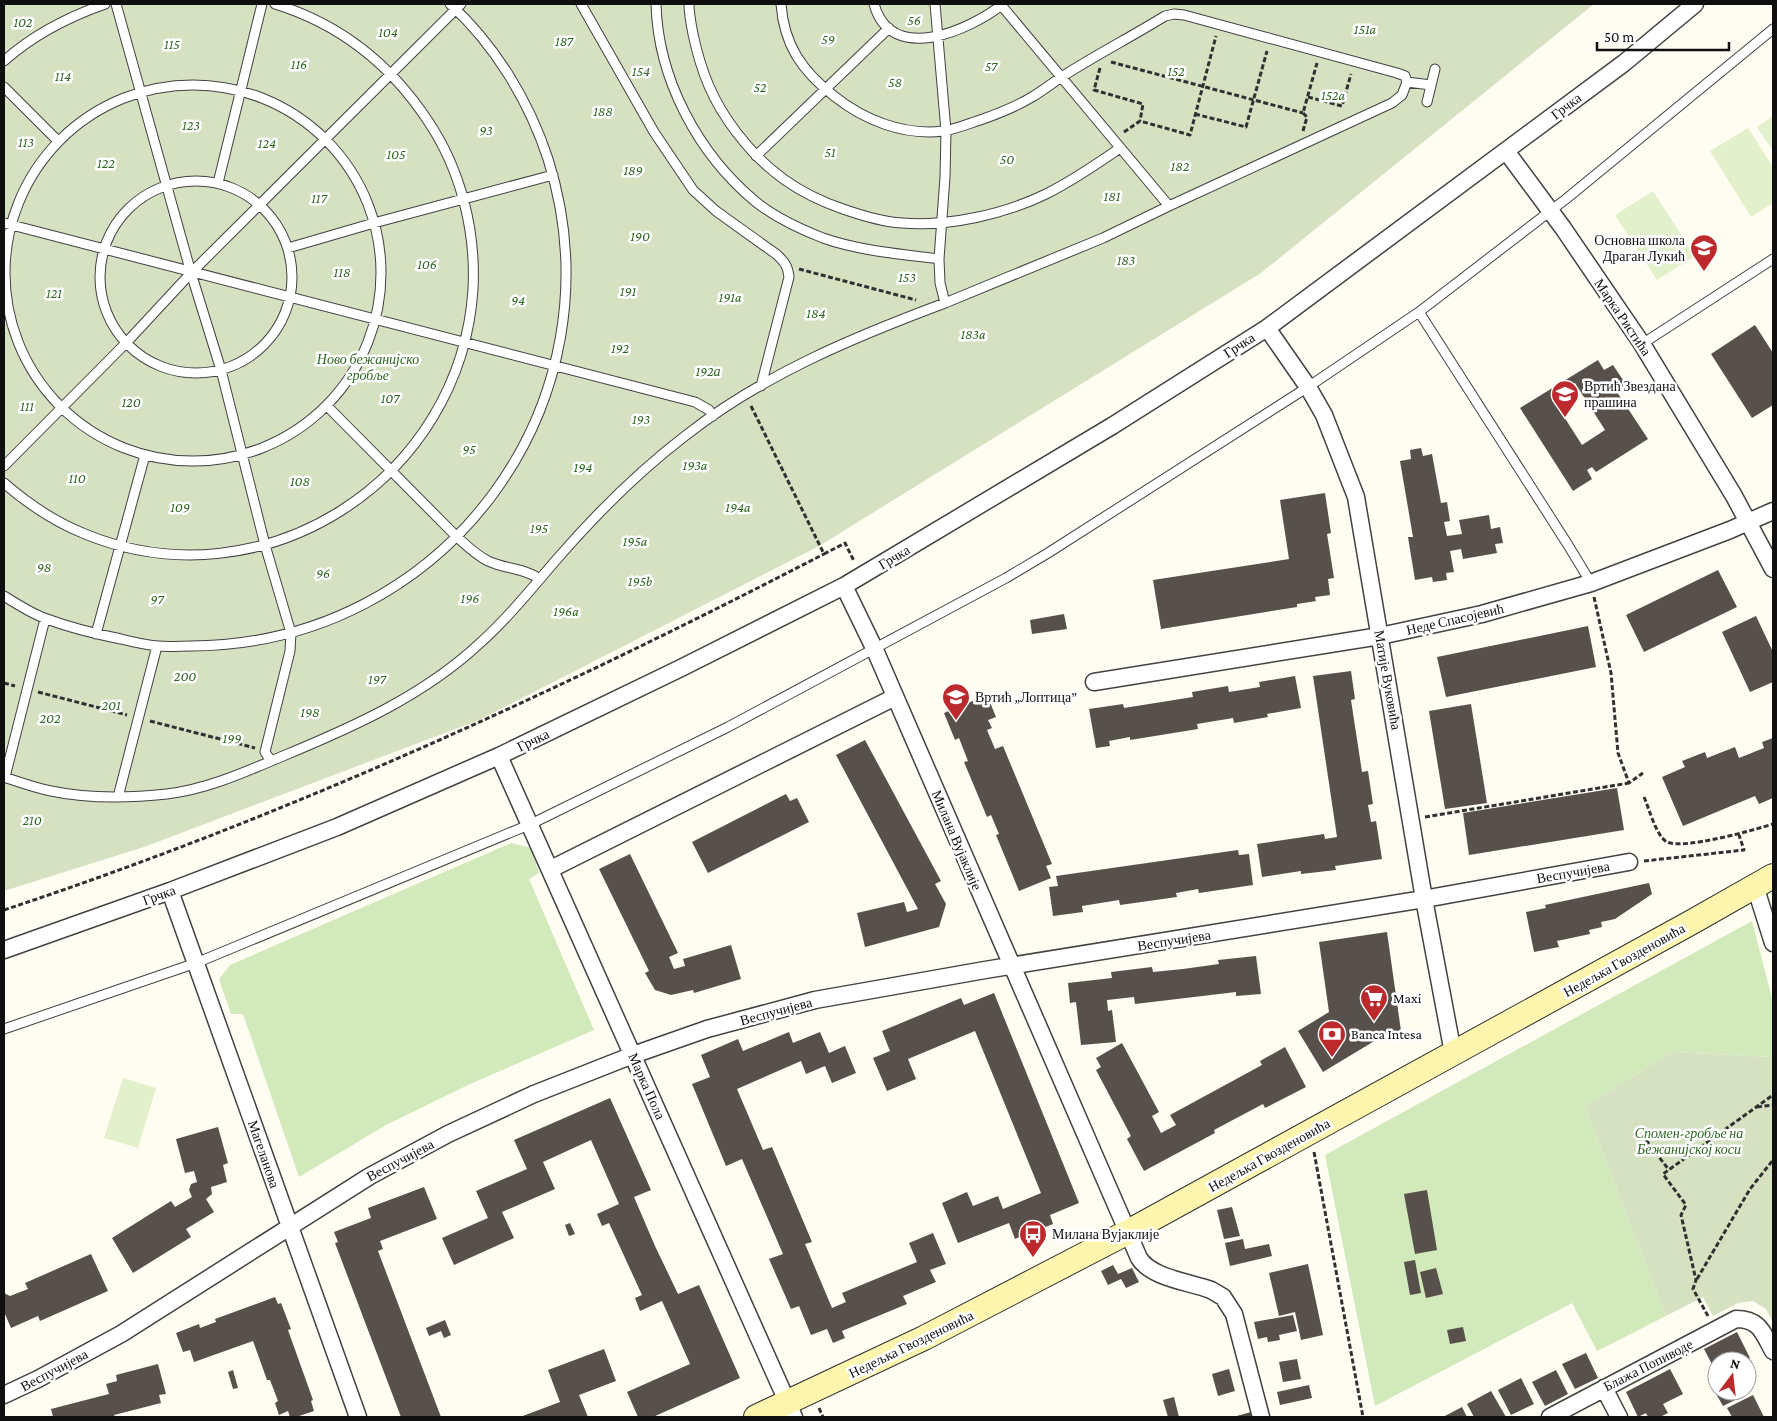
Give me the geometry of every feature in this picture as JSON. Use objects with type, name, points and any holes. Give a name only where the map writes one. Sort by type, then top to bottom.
[{"type":"main road","name":"Недељка Гвозденовића","points":[[756,1417],[791,1410],[924,1338],[1128,1232],[1764,881]]},
{"type":"street","name":"Грчка","points":[[4,950],[170,891],[337,827],[499,756],[681,668],[844,586],[1112,426],[1267,328],[1624,63],[1695,4]]},
{"type":"street","name":"Марка Ристића","points":[[1506,151],[1551,211],[1642,344],[1749,522],[1773,569]]},
{"type":"street","name":"Матије Вуковића","points":[[1267,328],[1308,387],[1324,415],[1356,497],[1424,899],[1453,1053]]},
{"type":"street","name":"Неде Спасојевић","points":[[1094,682],[1380,636],[1482,614],[1591,583],[1773,511]]},
{"type":"street","name":"Милана Вујаклије","points":[[844,586],[875,650],[1011,966],[1141,1260],[1148,1268],[1160,1274],[1218,1293],[1229,1305],[1239,1331],[1261,1417]]},
{"type":"street","points":[[551,869],[895,697]]},
{"type":"street","name":"Марка Пола","points":[[499,756],[791,1410]]},
{"type":"street","name":"Веспучијева","points":[[4,1395],[38,1379],[121,1334],[370,1176],[448,1134],[534,1094],[633,1055],[708,1029],[815,1000],[1424,899],[1629,862]]},
{"type":"street","points":[[1764,881],[1773,943]]},
{"type":"street","name":"Магеланова","points":[[170,891],[358,1417]]},
{"type":"street","name":"Блажа Попиводе","points":[[1550,1417],[1736,1319],[1748,1320],[1759,1326],[1773,1351]]},
{"type":"street","points":[[1604,1388],[1619,1417]]},
{"type":"lane","points":[[4,61],[17,49],[48,29],[81,12],[106,4]]},
{"type":"lane","points":[[116,4],[191,273],[221,370],[265,545],[290,633],[290,651],[265,752],[271,762]]},
{"type":"lane","points":[[218,183],[262,4]]},
{"type":"lane","points":[[4,483],[22,499],[53,518],[85,534],[119,545],[148,551],[178,554],[236,551],[265,545],[294,535],[322,523],[354,503],[393,471],[418,441],[438,410],[454,377],[465,342],[471,308],[474,272],[471,237],[463,198],[453,167],[436,133],[415,101],[390,73],[368,53],[344,36],[318,21],[275,4]]},
{"type":"lane","points":[[581,4],[654,132],[693,190],[716,211],[784,260],[789,270],[789,278],[761,386]]},
{"type":"lane","points":[[656,4],[657,27],[662,51],[676,94],[690,122],[712,156],[757,202],[781,218],[824,238],[875,250],[940,258]]},
{"type":"lane","points":[[689,4],[702,69],[715,102],[725,118],[768,168],[807,194],[834,206],[884,221],[920,224],[994,213],[1046,194],[1120,148]]},
{"type":"lane","points":[[45,619],[4,777],[52,791],[89,797],[118,797],[166,794],[196,789],[271,762],[383,711],[431,683],[459,662],[514,610],[596,516],[635,478],[685,435],[745,394],[831,349],[1103,238],[1392,103],[1402,95],[1407,82],[1405,76],[1397,73],[1219,24],[1174,14],[1165,16],[1061,77],[1031,98],[1007,110],[946,130],[918,132],[883,124],[858,113],[825,90],[795,56],[786,35],[781,4]]},
{"type":"lane","points":[[874,4],[879,16],[889,28],[900,35],[914,38],[938,37],[977,20],[1002,4],[1169,206]]},
{"type":"lane","points":[[935,4],[946,130],[940,258],[940,282],[945,303]]},
{"type":"lane","points":[[4,466],[126,343],[191,273],[456,5],[498,58],[530,114],[543,144],[560,206],[566,269],[562,325],[554,367],[543,403],[527,440],[507,475],[484,507],[457,537],[433,559],[407,579],[380,596],[329,621],[252,642],[213,646],[157,646],[96,634],[45,619],[4,596]]},
{"type":"lane","points":[[756,156],[889,28]]},
{"type":"lane","points":[[4,1029],[196,962],[531,824],[720,732],[875,650],[1048,553],[1308,387],[1419,312],[1551,211],[1773,29]]},
{"type":"lane","points":[[1427,102],[1436,70]]},
{"type":"lane","points":[[1407,82],[1431,85]]},
{"type":"lane","points":[[189,85],[214,86],[241,91],[262,98],[306,122],[325,138],[355,177],[366,199],[374,222],[380,255],[381,287],[376,320],[368,344],[357,366],[343,387],[327,406],[288,436],[266,447],[218,459],[194,461],[145,455],[107,440],[86,428],[61,407],[31,369],[8,326],[5,283],[7,224],[21,194],[38,166],[58,141],[76,125],[117,100],[140,92],[164,87],[189,85]]},
{"type":"lane","points":[[4,87],[58,141]]},
{"type":"lane","points":[[288,248],[374,222],[552,175]]},
{"type":"lane","points":[[192,181],[218,183],[233,188],[259,204],[281,232],[288,248],[291,264],[292,281],[290,297],[285,314],[277,329],[253,355],[221,370],[187,373],[170,370],[154,364],[139,355],[115,330],[107,316],[99,283],[99,266],[103,250],[110,232],[127,210],[149,192],[166,185],[192,181]]},
{"type":"lane","points":[[7,224],[695,402],[709,410],[713,416]]},
{"type":"lane","points":[[1642,344],[1773,259]]},
{"type":"lane","points":[[1419,312],[1591,583]]},
{"type":"lane","points":[[327,406],[457,537],[477,554],[490,562],[529,572],[540,579]]},
{"type":"lane","points":[[96,634],[145,455]]},
{"type":"lane","points":[[118,797],[157,646]]},
{"type":"path","points":[[1140,121],[1190,135],[1219,24]]},
{"type":"path","points":[[1195,114],[1246,127],[1270,38]]},
{"type":"path","points":[[1113,139],[1140,121],[1143,104],[1094,90],[1102,59],[1303,113],[1320,52]]},
{"type":"path","points":[[1308,97],[1342,106],[1354,61]]},
{"type":"path","points":[[789,270],[797,269],[912,298],[920,302],[927,310]]},
{"type":"path","points":[[745,394],[824,554]]},
{"type":"path","points":[[4,910],[191,843],[388,764],[648,644],[845,543]]},
{"type":"path","points":[[1591,583],[1610,673],[1618,753],[1629,783]]},
{"type":"path","points":[[1411,819],[1629,783],[1644,773]]},
{"type":"path","points":[[1644,797],[1658,832],[1666,842],[1680,844],[1739,835],[1773,824]]},
{"type":"path","points":[[1629,862],[1744,850],[1739,835]]},
{"type":"path","points":[[1696,1280],[1681,1215],[1686,1205],[1663,1174],[1773,1095]]},
{"type":"path","points":[[1756,1107],[1773,1105]]},
{"type":"path","points":[[1310,1132],[1363,1417]]},
{"type":"path","points":[[1646,1140],[1669,1170]]},
{"type":"path","points":[[1698,1299],[1693,1289],[1696,1280],[1750,1190],[1773,1160]]},
{"type":"green space","name":"Ново бежанијско гробље","points":[[4,4],[1594,4],[1261,273],[819,546],[479,720],[144,847],[4,891]]},
{"type":"green space","points":[[1773,116],[1773,151],[1757,127]]},
{"type":"green space","points":[[1748,128],[1773,167],[1773,203],[1751,217],[1710,151]]},
{"type":"green space","points":[[1653,191],[1695,256],[1657,280],[1615,215]]},
{"type":"green space","points":[[511,843],[531,848],[539,873],[529,879],[594,1030],[468,1085],[386,1125],[299,1177],[243,1014],[231,1014],[219,979],[230,965]]},
{"type":"green space","points":[[1752,921],[1773,1002],[1773,1057],[1672,1052],[1585,1107],[1666,1316],[1597,1351],[1572,1303],[1375,1406],[1325,1155]]},
{"type":"green space","name":"Спомен-гробље на Бежанијској коси","points":[[1672,1052],[1773,1057],[1773,1322],[1766,1309],[1753,1301],[1738,1303],[1713,1316],[1703,1297],[1666,1316],[1585,1107]]},
{"type":"green space","points":[[123,1078],[156,1088],[138,1148],[104,1138]]},
{"type":"building","points":[[1755,325],[1773,353],[1773,405],[1752,418],[1711,354]]},
{"type":"building","points":[[1598,360],[1604,370],[1613,365],[1627,386],[1617,392],[1648,439],[1596,472],[1592,467],[1587,470],[1592,479],[1573,491],[1520,408]],"holes":[[[1575,383],[1605,430],[1582,445],[1552,398]]]},
{"type":"building","points":[[1421,448],[1423,456],[1432,454],[1441,503],[1447,502],[1450,521],[1444,522],[1447,536],[1462,534],[1459,520],[1489,515],[1491,529],[1500,527],[1503,543],[1495,544],[1497,553],[1463,559],[1461,549],[1450,551],[1454,572],[1446,573],[1447,580],[1433,582],[1432,577],[1415,580],[1408,537],[1413,537],[1400,461],[1411,459],[1410,450]]},
{"type":"building","points":[[1325,493],[1331,533],[1327,534],[1334,578],[1328,579],[1330,595],[1315,597],[1316,601],[1297,604],[1297,607],[1161,629],[1153,580],[1289,559],[1280,500]]},
{"type":"building","points":[[1718,570],[1737,607],[1644,652],[1626,615]]},
{"type":"building","points":[[1064,614],[1067,629],[1032,634],[1030,620]]},
{"type":"building","points":[[1756,616],[1773,652],[1773,682],[1750,692],[1722,632]]},
{"type":"building","points":[[1588,626],[1596,667],[1446,697],[1437,657]]},
{"type":"building","points":[[1351,671],[1355,699],[1351,700],[1362,772],[1368,771],[1373,804],[1368,805],[1371,822],[1376,821],[1382,859],[1335,866],[1336,870],[1301,874],[1301,871],[1262,877],[1257,844],[1324,834],[1325,839],[1337,837],[1313,676]]},
{"type":"building","points":[[1295,676],[1301,708],[1267,714],[1268,717],[1234,723],[1233,718],[1197,724],[1198,729],[1130,740],[1130,737],[1109,741],[1110,746],[1096,748],[1089,709],[1123,704],[1124,708],[1193,697],[1192,692],[1228,686],[1229,692],[1260,687],[1259,682]]},
{"type":"building","points":[[987,695],[996,717],[988,720],[992,728],[987,730],[995,749],[1003,746],[1052,864],[1046,866],[1051,878],[1019,891],[996,835],[999,834],[991,815],[987,817],[964,762],[968,761],[959,738],[955,740],[944,713]]},
{"type":"building","points":[[1471,704],[1487,803],[1445,809],[1429,711]]},
{"type":"building","points":[[1773,738],[1773,798],[1759,804],[1755,796],[1683,826],[1662,777],[1685,767],[1682,761],[1705,752],[1707,758],[1735,747],[1739,758],[1764,748],[1762,742]]},
{"type":"building","points":[[865,740],[941,881],[935,884],[946,904],[939,927],[865,947],[857,913],[904,902],[907,912],[918,909],[836,755]]},
{"type":"building","points":[[1617,788],[1624,830],[1469,855],[1463,813]]},
{"type":"building","points":[[786,794],[790,801],[797,798],[809,822],[708,873],[692,842]]},
{"type":"building","points":[[1238,850],[1239,855],[1249,854],[1253,885],[1199,893],[1198,889],[1176,893],[1177,897],[1120,905],[1119,900],[1082,906],[1083,912],[1053,916],[1049,887],[1058,886],[1056,876]]},
{"type":"building","points":[[630,854],[678,953],[669,957],[674,969],[685,966],[683,959],[731,945],[741,979],[694,993],[693,990],[671,995],[655,990],[645,973],[649,971],[599,869]]},
{"type":"building","points":[[1649,883],[1652,894],[1615,919],[1601,922],[1602,927],[1589,930],[1590,934],[1557,941],[1559,947],[1534,952],[1526,912],[1546,908],[1545,905]]},
{"type":"building","points":[[1387,932],[1401,1031],[1386,1034],[1323,1072],[1298,1031],[1329,1012],[1319,942]]},
{"type":"building","points":[[1256,956],[1261,994],[1236,996],[1236,992],[1135,1004],[1134,997],[1107,1000],[1108,1011],[1112,1010],[1116,1042],[1081,1045],[1076,1002],[1070,1003],[1068,983],[1112,978],[1111,972],[1152,967],[1153,972],[1183,969],[1219,964],[1218,960]]},
{"type":"building","points":[[994,993],[1079,1203],[1050,1215],[1053,1224],[1015,1239],[1009,1223],[958,1243],[942,1203],[967,1192],[973,1206],[998,1196],[1003,1209],[1041,1193],[975,1031],[908,1059],[916,1079],[887,1091],[873,1058],[890,1051],[882,1031],[961,998],[964,1005]]},
{"type":"building","points":[[789,1032],[793,1043],[820,1032],[829,1053],[845,1046],[856,1073],[832,1083],[825,1066],[806,1074],[801,1061],[737,1089],[763,1150],[772,1147],[812,1242],[805,1244],[832,1308],[846,1302],[842,1293],[917,1262],[909,1243],[933,1233],[946,1264],[930,1270],[936,1282],[903,1296],[907,1304],[842,1331],[845,1338],[833,1343],[827,1329],[811,1335],[799,1306],[791,1309],[769,1259],[783,1254],[742,1159],[726,1166],[692,1084],[710,1077],[701,1055],[738,1039],[743,1051]]},
{"type":"building","points":[[1122,1043],[1159,1112],[1152,1116],[1161,1133],[1176,1125],[1170,1115],[1262,1065],[1260,1061],[1285,1047],[1306,1087],[1265,1108],[1263,1104],[1214,1130],[1215,1133],[1144,1171],[1127,1139],[1131,1136],[1096,1070],[1101,1067],[1096,1058]]},
{"type":"building","points":[[610,1098],[651,1190],[634,1197],[655,1246],[678,1294],[699,1285],[740,1378],[653,1417],[638,1417],[627,1392],[690,1364],[662,1301],[640,1311],[635,1298],[642,1295],[609,1223],[602,1226],[597,1214],[619,1204],[591,1140],[543,1162],[555,1189],[502,1212],[514,1238],[454,1265],[442,1238],[488,1218],[476,1191],[527,1169],[514,1140]]},
{"type":"building","points":[[218,1127],[228,1163],[223,1165],[227,1182],[211,1187],[212,1194],[206,1199],[214,1212],[186,1229],[191,1237],[133,1273],[112,1238],[171,1201],[175,1207],[192,1197],[189,1190],[191,1184],[197,1182],[194,1171],[185,1173],[176,1139]]},
{"type":"building","points":[[424,1187],[437,1219],[380,1241],[383,1249],[378,1251],[441,1417],[401,1417],[335,1243],[338,1242],[334,1232],[371,1218],[368,1208]]},
{"type":"building","points":[[1427,1190],[1437,1250],[1415,1254],[1404,1194]]},
{"type":"building","points":[[1232,1207],[1240,1236],[1224,1239],[1217,1210]]},
{"type":"building","points":[[570,1223],[575,1234],[569,1236],[565,1225]]},
{"type":"building","points":[[1243,1239],[1245,1249],[1269,1244],[1272,1256],[1230,1266],[1225,1243]]},
{"type":"building","points":[[91,1254],[108,1291],[40,1321],[38,1316],[11,1328],[4,1314],[4,1293],[10,1296],[28,1289],[25,1283]]},
{"type":"building","points":[[1415,1260],[1421,1293],[1410,1295],[1404,1262]]},
{"type":"building","points":[[1308,1264],[1323,1335],[1301,1340],[1295,1312],[1279,1316],[1269,1273]]},
{"type":"building","points":[[1113,1265],[1118,1274],[1132,1268],[1139,1282],[1126,1288],[1121,1279],[1108,1285],[1101,1271]]},
{"type":"building","points":[[1436,1268],[1443,1294],[1426,1298],[1420,1272]]},
{"type":"building","points":[[275,1297],[278,1304],[281,1303],[291,1329],[288,1330],[313,1400],[311,1401],[314,1411],[296,1417],[290,1417],[288,1411],[279,1415],[275,1403],[278,1401],[270,1380],[267,1380],[253,1341],[194,1362],[190,1350],[183,1352],[176,1333],[199,1324],[200,1328],[216,1322],[215,1319]]},
{"type":"building","points":[[1293,1315],[1297,1331],[1279,1335],[1280,1340],[1268,1342],[1267,1337],[1258,1339],[1254,1322]]},
{"type":"building","points":[[445,1320],[451,1335],[444,1338],[441,1331],[429,1336],[426,1328]]},
{"type":"building","points":[[1463,1327],[1466,1341],[1450,1344],[1447,1330]]},
{"type":"building","points":[[1737,1332],[1746,1351],[1707,1351],[1707,1355],[1704,1349]]},
{"type":"building","points":[[604,1349],[616,1381],[579,1395],[588,1417],[520,1417],[560,1402],[548,1370]]},
{"type":"building","points":[[1586,1353],[1598,1378],[1575,1389],[1562,1364]]},
{"type":"building","points":[[1297,1359],[1301,1379],[1283,1382],[1279,1362]]},
{"type":"building","points":[[158,1364],[166,1394],[159,1395],[161,1403],[114,1415],[115,1417],[53,1417],[51,1409],[109,1394],[106,1384],[117,1381],[116,1375]]},
{"type":"building","points":[[1229,1369],[1235,1391],[1218,1396],[1212,1374]]},
{"type":"building","points":[[1670,1369],[1683,1394],[1663,1404],[1668,1413],[1660,1417],[1648,1417],[1646,1413],[1638,1417],[1626,1392]]},
{"type":"building","points":[[233,1370],[238,1388],[233,1389],[228,1372]]},
{"type":"building","points":[[1556,1370],[1568,1394],[1545,1406],[1532,1382]]},
{"type":"building","points":[[1521,1378],[1534,1404],[1511,1415],[1498,1390]]},
{"type":"building","points":[[1309,1385],[1312,1398],[1280,1405],[1277,1392]]},
{"type":"building","points":[[1491,1391],[1506,1417],[1474,1417],[1467,1404]]},
{"type":"building","points":[[1174,1397],[1179,1417],[1168,1417],[1163,1400]]},
{"type":"building","points":[[1720,1401],[1733,1401],[1723,1406]]},
{"type":"building","points":[[1741,1401],[1756,1401],[1764,1417],[1732,1417],[1727,1408]]},
{"type":"building","points":[[1462,1407],[1467,1417],[1443,1417]]},
{"type":"building","points":[[1251,1412],[1252,1417],[1233,1417]]},
{"type":"place","name":"Основна школа Драган Лукић","points":[[1704,272]]},
{"type":"place","name":"Вртић Звездана прашина","points":[[1565,418]]},
{"type":"place","name":"Вртић „Лоптица”","points":[[956,721]]},
{"type":"place","name":"Maxi","points":[[1374,1022]]},
{"type":"place","name":"Banca Intesa","points":[[1332,1058]]},
{"type":"place","name":"Милана Вујаклије","points":[[1033,1258]]},
{"type":"park label","name":"56","points":[[914,20]]},
{"type":"park label","name":"102","points":[[23,22]]},
{"type":"park label","name":"151a","points":[[1365,29]]},
{"type":"park label","name":"104","points":[[388,32]]},
{"type":"park label","name":"59","points":[[828,39]]},
{"type":"park label","name":"187","points":[[564,41]]},
{"type":"park label","name":"115","points":[[172,44]]},
{"type":"park label","name":"116","points":[[299,64]]},
{"type":"park label","name":"57","points":[[991,66]]},
{"type":"park label","name":"154","points":[[641,71]]},
{"type":"park label","name":"152","points":[[1176,71]]},
{"type":"park label","name":"114","points":[[63,76]]},
{"type":"park label","name":"58","points":[[895,82]]},
{"type":"park label","name":"52","points":[[760,87]]},
{"type":"park label","name":"152a","points":[[1333,95]]},
{"type":"park label","name":"188","points":[[603,111]]},
{"type":"park label","name":"123","points":[[191,125]]},
{"type":"park label","name":"93","points":[[486,130]]},
{"type":"park label","name":"113","points":[[26,142]]},
{"type":"park label","name":"124","points":[[267,143]]},
{"type":"park label","name":"51","points":[[830,152]]},
{"type":"park label","name":"105","points":[[396,154]]},
{"type":"park label","name":"50","points":[[1007,159]]},
{"type":"park label","name":"122","points":[[106,163]]},
{"type":"park label","name":"182","points":[[1180,166]]},
{"type":"park label","name":"189","points":[[633,170]]},
{"type":"park label","name":"181","points":[[1112,196]]},
{"type":"park label","name":"117","points":[[319,198]]},
{"type":"park label","name":"190","points":[[640,236]]},
{"type":"park label","name":"183","points":[[1126,260]]},
{"type":"park label","name":"106","points":[[427,264]]},
{"type":"park label","name":"118","points":[[342,272]]},
{"type":"park label","name":"153","points":[[907,277]]},
{"type":"park label","name":"191","points":[[628,291]]},
{"type":"park label","name":"121","points":[[54,293]]},
{"type":"park label","name":"191a","points":[[730,297]]},
{"type":"park label","name":"94","points":[[518,300]]},
{"type":"park label","name":"184","points":[[816,313]]},
{"type":"park label","name":"183a","points":[[973,334]]},
{"type":"park label","name":"192","points":[[620,348]]},
{"type":"park label","name":"192а","points":[[708,371]]},
{"type":"park label","name":"107","points":[[390,398]]},
{"type":"park label","name":"120","points":[[131,402]]},
{"type":"park label","name":"111","points":[[27,406]]},
{"type":"park label","name":"193","points":[[641,419]]},
{"type":"park label","name":"95","points":[[469,449]]},
{"type":"park label","name":"193a","points":[[695,465]]},
{"type":"park label","name":"194","points":[[583,467]]},
{"type":"park label","name":"110","points":[[77,478]]},
{"type":"park label","name":"108","points":[[300,481]]},
{"type":"park label","name":"109","points":[[180,507]]},
{"type":"park label","name":"194a","points":[[738,507]]},
{"type":"park label","name":"195","points":[[539,528]]},
{"type":"park label","name":"195a","points":[[635,541]]},
{"type":"park label","name":"98","points":[[44,567]]},
{"type":"park label","name":"96","points":[[323,573]]},
{"type":"park label","name":"195b","points":[[640,581]]},
{"type":"park label","name":"196","points":[[470,598]]},
{"type":"park label","name":"97","points":[[157,599]]},
{"type":"park label","name":"196a","points":[[566,611]]},
{"type":"park label","name":"200","points":[[185,676]]},
{"type":"park label","name":"197","points":[[377,679]]},
{"type":"park label","name":"201","points":[[111,705]]},
{"type":"park label","name":"198","points":[[310,712]]},
{"type":"park label","name":"202","points":[[50,718]]},
{"type":"park label","name":"199","points":[[232,738]]},
{"type":"park label","name":"210","points":[[32,820]]}]
